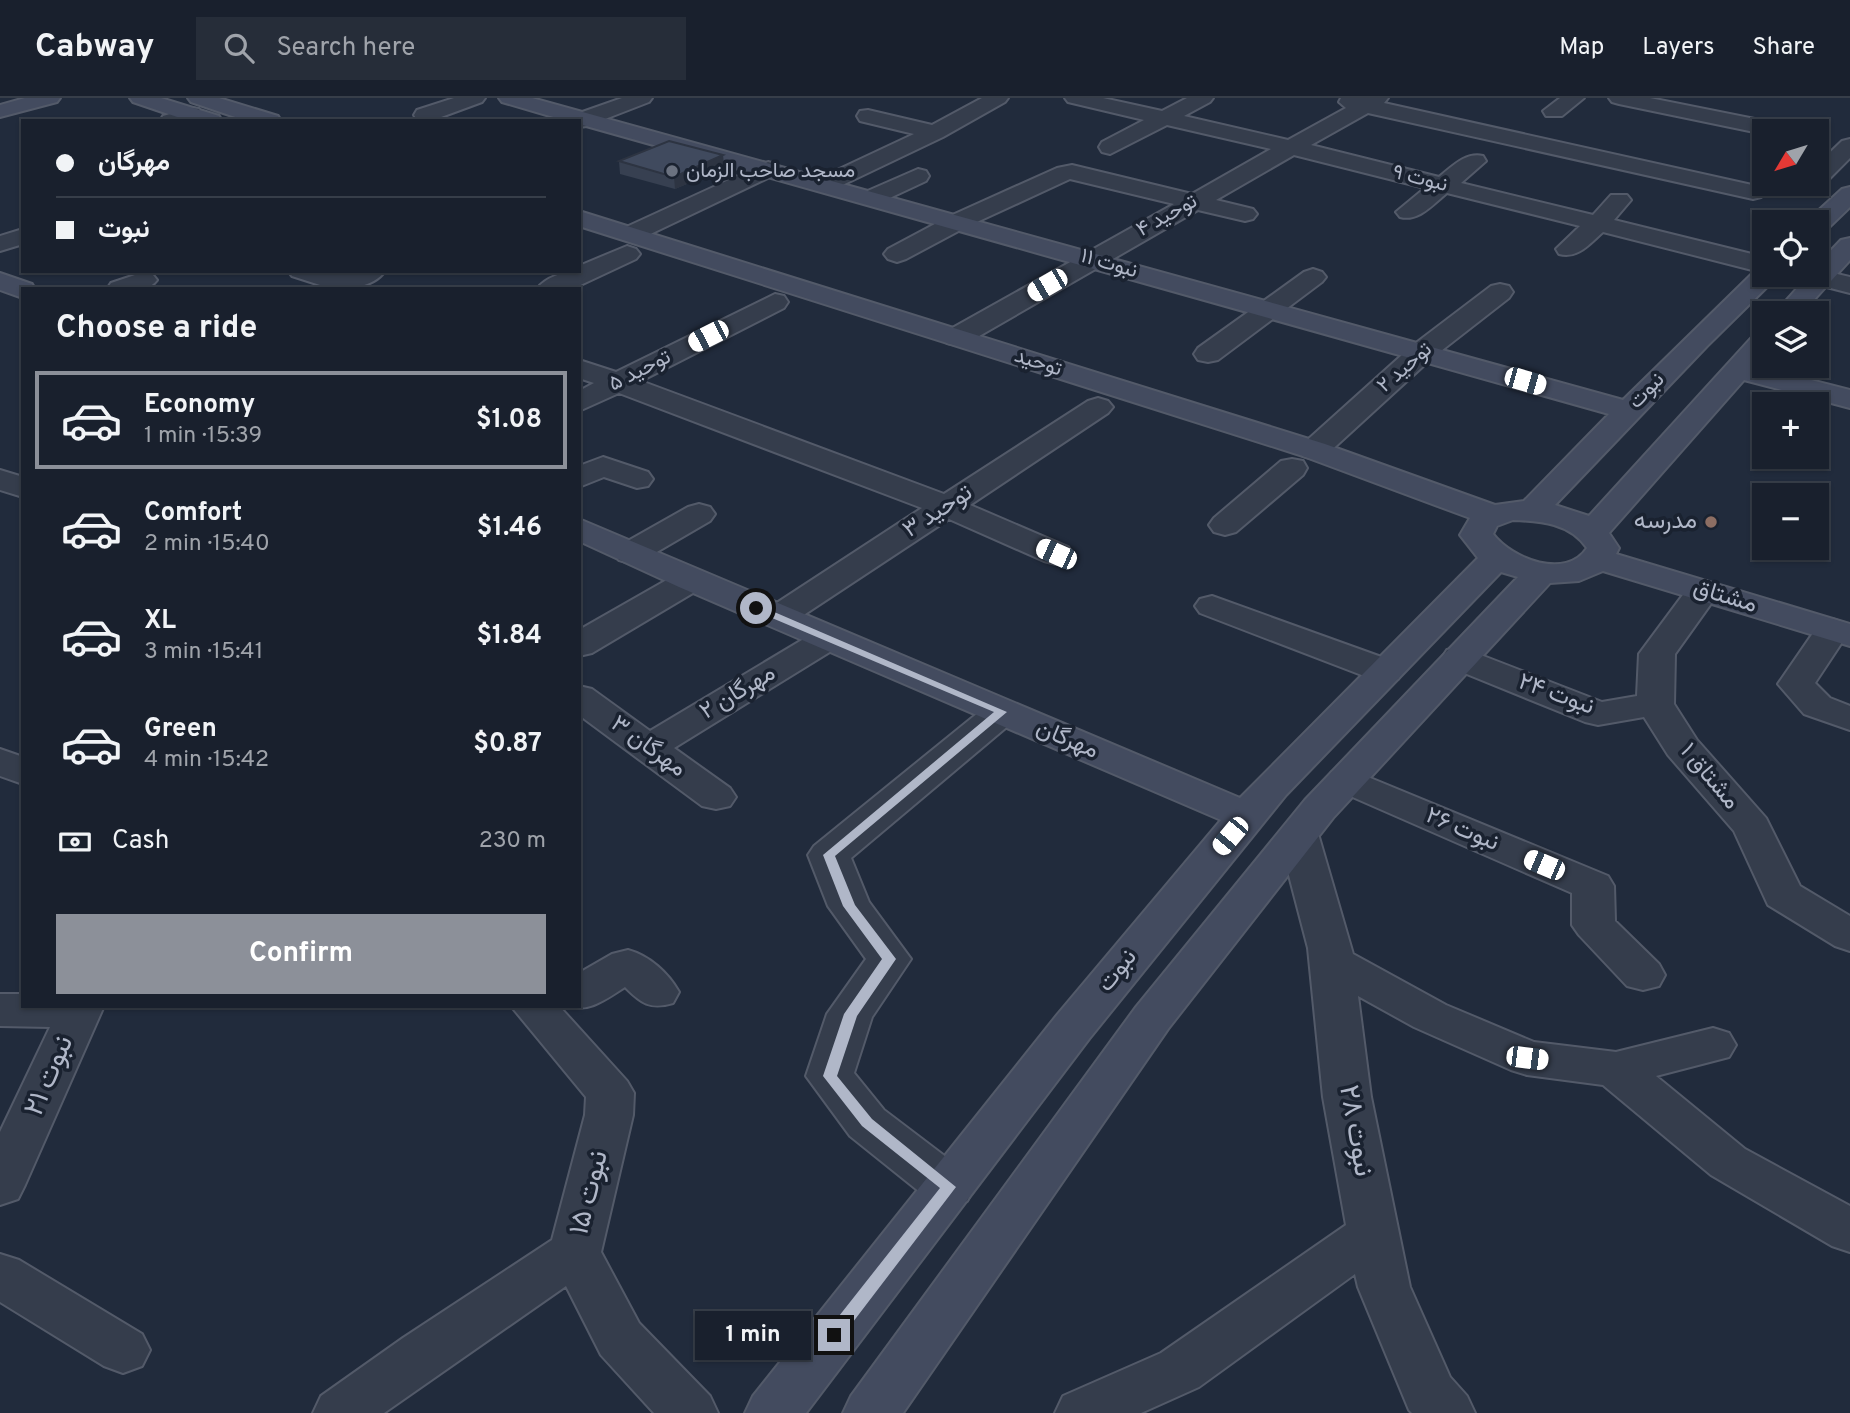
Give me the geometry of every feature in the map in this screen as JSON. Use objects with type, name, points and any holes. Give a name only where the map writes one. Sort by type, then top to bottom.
[{"type":"street","points":[[0,111],[50,98]]},
{"type":"street","points":[[140,98],[192,113],[250,119]]},
{"type":"street","points":[[425,115],[475,98]]},
{"type":"street","name":"نبوت ۱۱","points":[[509,98],[579,119]]},
{"type":"street","points":[[582,120],[642,98]]},
{"type":"street","points":[[824,185],[935,132],[998,98]]},
{"type":"street","name":"نبوت ۹","points":[[1075,98],[1290,147],[1752,262]]},
{"type":"street","points":[[1110,148],[1203,98]]},
{"type":"street","points":[[1330,98],[1372,102],[1752,192]]},
{"type":"street","points":[[1554,111],[1573,98]]},
{"type":"street","points":[[1619,98],[1752,126]]},
{"type":"street","points":[[1703,135],[1745,100]]},
{"type":"street","name":"توحید ۴","points":[[957,337],[1372,102]]},
{"type":"street","points":[[868,116],[935,132]]},
{"type":"street","name":"نبوت ۱۱","points":[[582,120],[768,169],[1628,410]]},
{"type":"street","points":[[1829,163],[1843,144]]},
{"type":"street","points":[[1408,212],[1475,161]]},
{"type":"street","points":[[581,271],[768,169]]},
{"type":"street","points":[[897,254],[1058,174],[1072,172],[1245,215]]},
{"type":"street","points":[[870,198],[918,176]]},
{"type":"street","points":[[1829,214],[1850,194]]},
{"type":"street","points":[[1568,249],[1598,224],[1619,200]]},
{"type":"street","name":"توحید","points":[[581,219],[629,244],[775,302],[1098,407],[1303,459]]},
{"type":"street","points":[[0,244],[21,237]]},
{"type":"street","name":"توحید","points":[[581,239],[629,244],[839,301],[957,337],[1303,459],[1501,558]]},
{"type":"street","points":[[1829,263],[1850,245]]},
{"type":"street","points":[[306,273],[337,286],[367,273]]},
{"type":"street","points":[[554,287],[578,273]]},
{"type":"street","points":[[1208,354],[1313,277]]},
{"type":"street","points":[[1829,280],[1850,285]]},
{"type":"street","points":[[0,281],[21,289]]},
{"type":"street","name":"نبوت","points":[[1532,511],[1628,410],[1753,287]]},
{"type":"street","name":"توحید ۲","points":[[1225,525],[1422,352],[1500,292]]},
{"type":"street","points":[[812,314],[839,301]]},
{"type":"street","name":"توحید ۵","points":[[581,401],[775,302]]},
{"type":"street","points":[[871,1413],[1152,1018],[1319,809],[1460,658],[1501,558],[1577,570],[1587,568],[1596,546],[1752,354]]},
{"type":"street","points":[[581,369],[946,506],[1056,554]]},
{"type":"street","points":[[1738,370],[1850,399]]},
{"type":"street","name":"توحید ۳","points":[[778,617],[1098,407]]},
{"type":"street","points":[[581,477],[603,466],[637,479]]},
{"type":"street","points":[[0,480],[21,487]]},
{"type":"street","name":"مشتاق","points":[[1501,558],[1513,510],[1562,516],[1582,524],[1596,546],[1703,591],[1841,633]]},
{"type":"street","points":[[631,553],[699,514]]},
{"type":"street","name":"مهرگان","points":[[581,531],[1247,816]]},
{"type":"street","name":"نبوت","points":[[773,1413],[1081,1017],[1272,786],[1501,558]]},
{"type":"street","points":[[581,644],[691,580]]},
{"type":"street","points":[[1655,704],[1657,654],[1703,591]]},
{"type":"street","points":[[1212,606],[1385,671]]},
{"type":"street","points":[[1841,633],[1796,684],[1817,706],[1850,719]]},
{"type":"street","name":"مهرگان ۲","points":[[648,748],[829,638]]},
{"type":"street","name":"نبوت ۲۴","points":[[1460,658],[1598,714],[1655,704]]},
{"type":"street","name":"مهرگان ۳","points":[[581,698],[716,797]]},
{"type":"street","name":"مشتاق ۱","points":[[1655,704],[1682,747],[1752,827],[1783,895],[1850,936]]},
{"type":"street","points":[[949,1187],[867,1123],[830,1076],[850,1014],[889,959],[849,906],[829,855],[1002,712]]},
{"type":"street","points":[[0,761],[21,771]]},
{"type":"street","name":"نبوت ۲۶","points":[[1346,780],[1593,886],[1594,925],[1643,975]]},
{"type":"street","name":"نبوت ۲۸","points":[[1299,837],[1332,962],[1347,1097],[1384,1287],[1429,1393],[1447,1413]]},
{"type":"street","points":[[1332,962],[1430,1016],[1527,1058],[1616,1069],[1713,1045]]},
{"type":"street","points":[[581,990],[628,965],[656,992]]},
{"type":"street","name":"نبوت ۱۵","points":[[555,1008],[610,1093],[609,1115],[575,1252],[620,1339],[690,1413]]},
{"type":"street","points":[[0,1010],[80,1009]]},
{"type":"street","name":"نبوت ۲۱","points":[[0,1185],[80,1009]]},
{"type":"street","points":[[1616,1069],[1728,1162],[1850,1231]]},
{"type":"street","points":[[1083,1413],[1181,1370],[1374,1233]]},
{"type":"street","points":[[341,1413],[422,1354],[575,1252]]},
{"type":"street","points":[[0,1275],[123,1350]]},
{"type":"building","points":[[669,141],[723,155],[674,177],[619,161]]},
{"type":"place","name":"مسجد صاحب الزمان","points":[[672,171]]},
{"type":"place","name":"مدرسه","points":[[1711,522]]},
{"type":"route","points":[[756,608],[1002,712],[829,855],[849,906],[889,959],[850,1014],[830,1076],[867,1123],[949,1187],[834,1335]]}]
